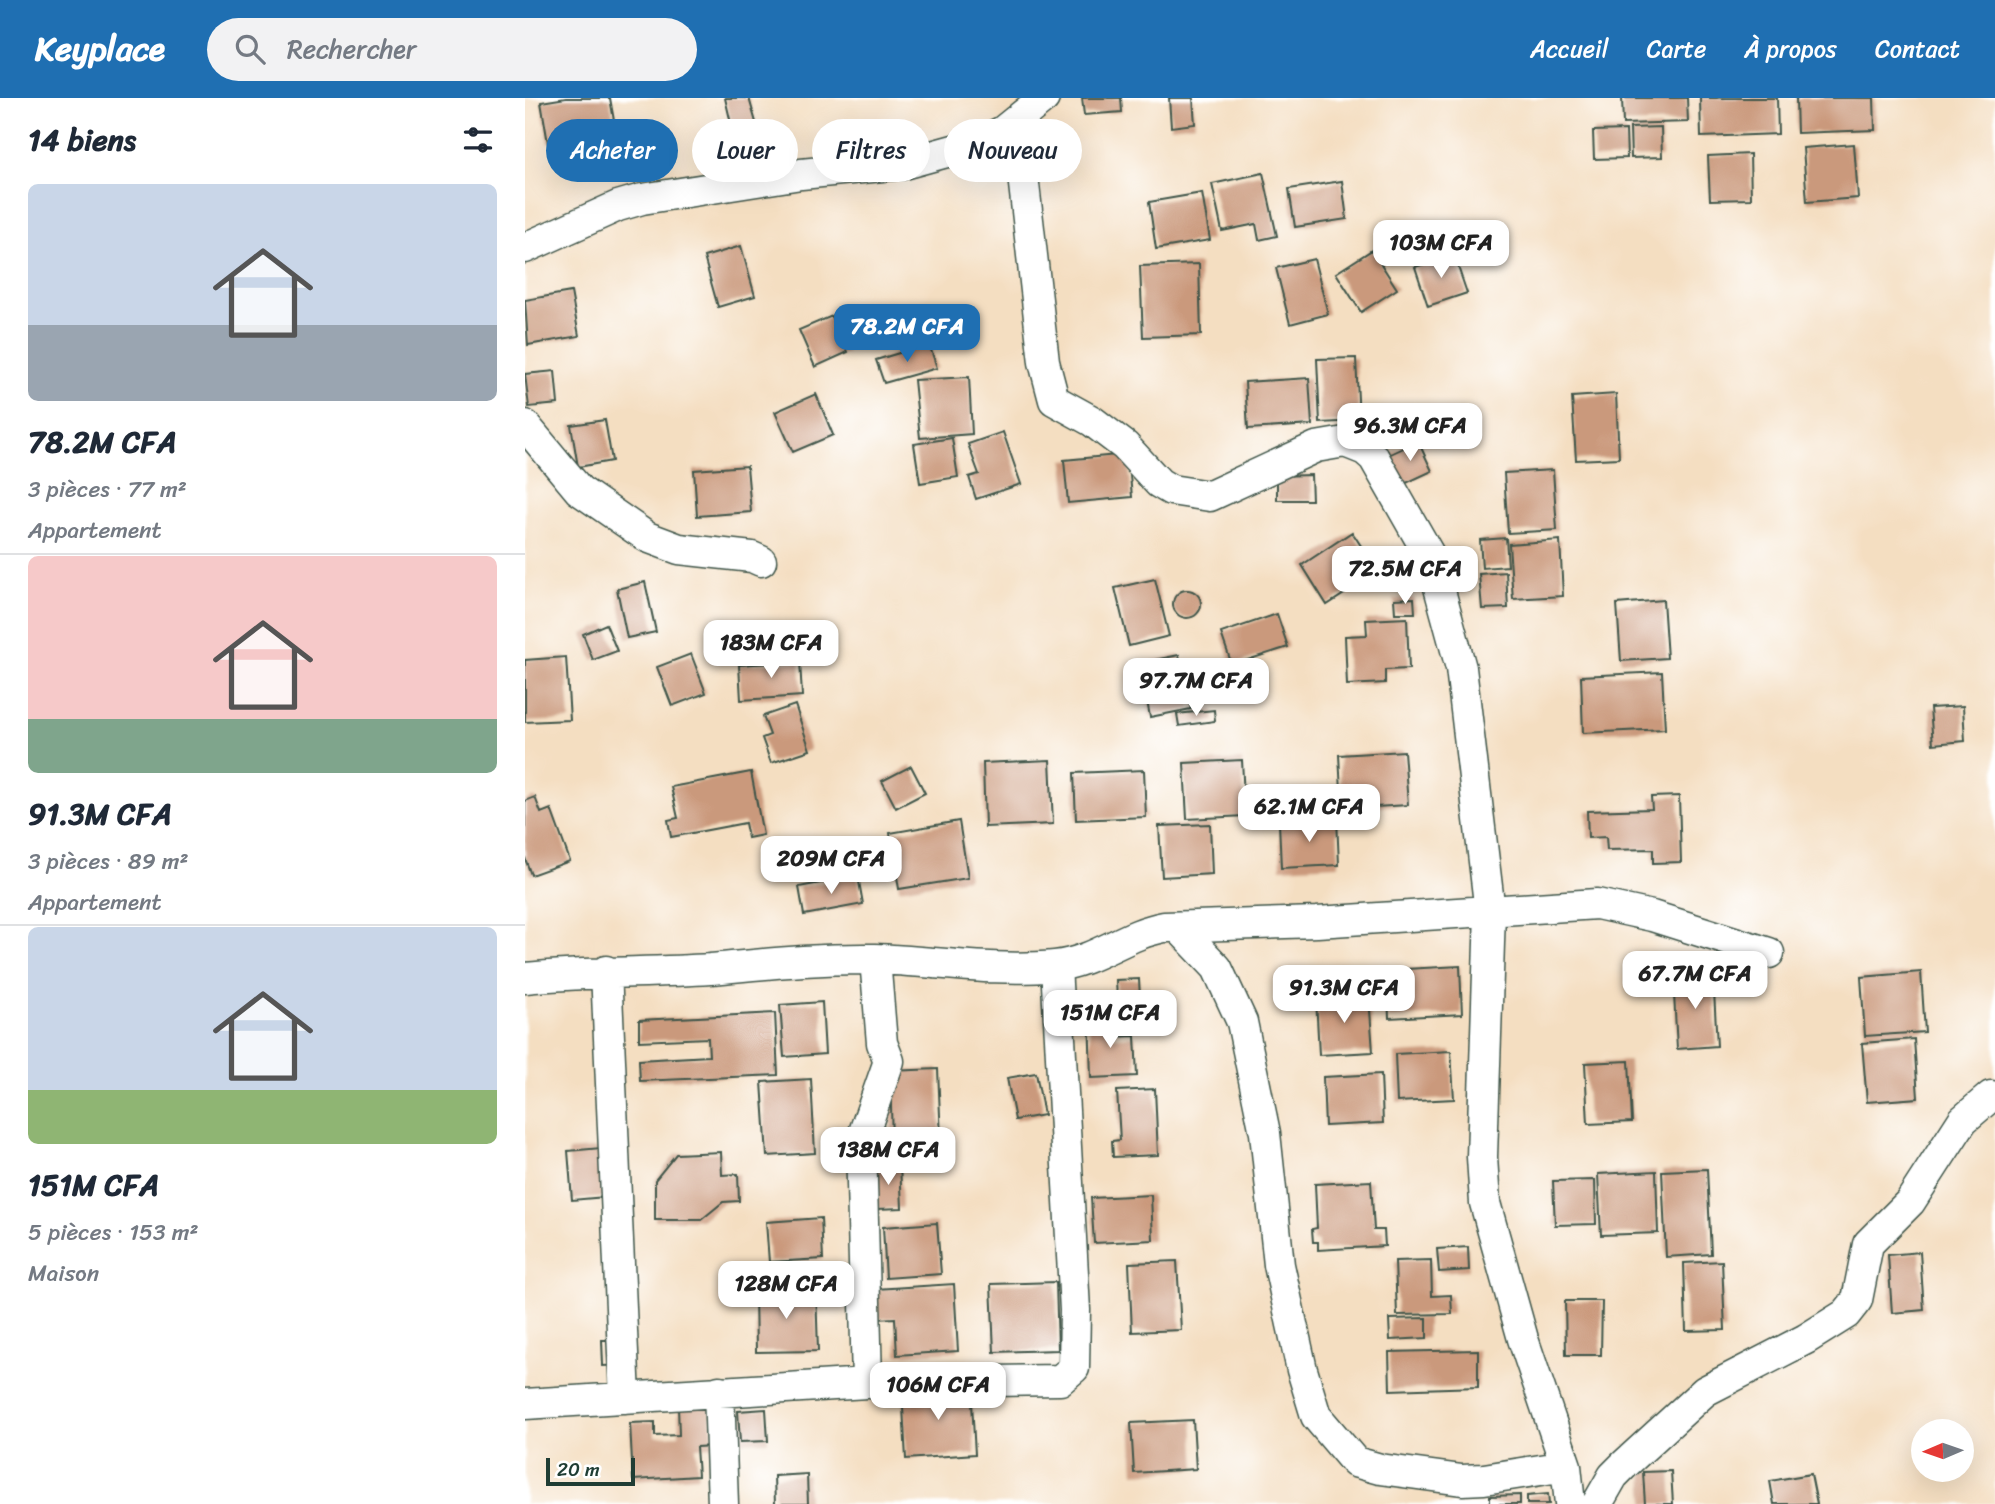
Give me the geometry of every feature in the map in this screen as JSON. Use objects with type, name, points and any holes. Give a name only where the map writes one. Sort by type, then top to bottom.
[{"type":"street","points":[[1020,119],[1044,98]]},
{"type":"street","points":[[525,248],[609,209],[642,199],[801,174],[903,164],[944,153]]},
{"type":"street","points":[[1024,182],[1044,362],[1054,400],[1092,421],[1125,446],[1159,483],[1171,490],[1210,496],[1316,447],[1345,442],[1365,450],[1374,458],[1431,558],[1461,668],[1490,912],[1482,1157],[1485,1203],[1523,1339],[1566,1466],[1570,1504]]},
{"type":"street","points":[[525,425],[579,491],[647,537],[679,549],[752,557],[761,561]]},
{"type":"street","points":[[525,978],[606,971],[709,969],[811,960],[875,960],[1021,968],[1056,966],[1090,958],[1147,930],[1597,904],[1652,916],[1769,953]]},
{"type":"street","points":[[1178,927],[1217,968],[1242,1022],[1265,1133],[1279,1265],[1302,1370],[1316,1416],[1355,1462],[1380,1469],[1462,1480],[1566,1466]]},
{"type":"street","points":[[867,1383],[861,1141],[889,1061],[882,1043],[875,960]]},
{"type":"street","points":[[525,1404],[867,1383],[1060,1380],[1074,1368],[1076,1310],[1056,966]]},
{"type":"street","points":[[606,971],[625,1398]]},
{"type":"street","points":[[1597,1504],[1624,1465],[1705,1391],[1806,1339],[1846,1314],[1857,1300],[1868,1244],[1910,1202],[1963,1120],[1991,1096]]},
{"type":"street","points":[[719,1391],[723,1504]]},
{"type":"building","points":[[566,98],[610,98],[614,119],[546,119],[546,131],[541,102]]},
{"type":"building","points":[[725,98],[749,98],[755,119],[730,119]]},
{"type":"building","points":[[1082,98],[1121,98],[1122,112],[1084,115]]},
{"type":"building","points":[[1169,98],[1193,98],[1195,124],[1171,127]]},
{"type":"building","points":[[1622,98],[1687,98],[1688,122],[1623,124]]},
{"type":"building","points":[[1700,98],[1777,98],[1778,134],[1701,137]]},
{"type":"building","points":[[1796,98],[1874,98],[1875,130],[1797,133]]},
{"type":"building","points":[[1661,127],[1662,157],[1631,158],[1630,128]]},
{"type":"building","points":[[1626,130],[1627,158],[1594,159],[1593,131]]},
{"type":"building","points":[[1854,144],[1858,198],[1807,202],[1803,148]]},
{"type":"building","points":[[1750,154],[1751,199],[1710,200],[1708,156]]},
{"type":"building","points":[[1263,173],[1277,236],[1259,240],[1256,224],[1222,231],[1212,184]]},
{"type":"building","points":[[1342,181],[1347,219],[1295,227],[1289,189]]},
{"type":"building","points":[[1202,193],[1210,240],[1156,249],[1149,202]]},
{"type":"building","points":[[741,246],[755,296],[718,307],[704,257]]},
{"type":"building","points":[[1372,250],[1397,289],[1361,312],[1336,273]]},
{"type":"building","points":[[1454,255],[1467,293],[1428,306],[1415,267]]},
{"type":"building","points":[[1314,259],[1328,314],[1290,324],[1276,268]]},
{"type":"building","points":[[1199,264],[1201,335],[1143,337],[1140,266]]},
{"type":"building","points":[[571,292],[579,336],[528,345],[525,300]]},
{"type":"building","points":[[832,316],[848,352],[815,367],[799,330]]},
{"type":"building","points":[[929,344],[937,368],[884,383],[876,360]]},
{"type":"building","points":[[1356,358],[1359,421],[1320,423],[1317,359]]},
{"type":"building","points":[[555,371],[558,404],[529,407],[525,374]]},
{"type":"building","points":[[969,377],[972,434],[920,438],[914,380]]},
{"type":"building","points":[[1309,378],[1312,425],[1248,429],[1245,382]]},
{"type":"building","points":[[816,394],[833,435],[793,452],[775,412]]},
{"type":"building","points":[[1616,394],[1619,458],[1576,460],[1572,397]]},
{"type":"building","points":[[605,420],[612,461],[578,467],[571,425]]},
{"type":"building","points":[[1003,432],[1021,484],[976,499],[969,477],[979,474],[968,444]]},
{"type":"building","points":[[952,438],[958,477],[920,483],[914,444]]},
{"type":"building","points":[[1418,441],[1432,471],[1402,485],[1388,455]]},
{"type":"building","points":[[1128,454],[1132,497],[1068,503],[1064,460]]},
{"type":"building","points":[[747,466],[751,512],[697,516],[694,470]]},
{"type":"building","points":[[1553,470],[1557,530],[1508,533],[1504,473]]},
{"type":"building","points":[[1311,475],[1312,500],[1277,500],[1277,476]]},
{"type":"building","points":[[1352,532],[1378,572],[1327,605],[1302,565]]},
{"type":"building","points":[[1506,538],[1508,566],[1482,568],[1480,540]]},
{"type":"building","points":[[1560,540],[1563,596],[1513,599],[1509,544]]},
{"type":"building","points":[[1506,572],[1508,608],[1482,609],[1479,574]]},
{"type":"building","points":[[1155,579],[1169,636],[1129,646],[1115,588]]},
{"type":"building","points":[[645,582],[656,632],[627,638],[617,589]]},
{"type":"building","points":[[1187,590],[1197,594],[1201,604],[1197,614],[1187,618],[1177,614],[1173,604],[1177,594]]},
{"type":"building","points":[[1414,598],[1415,613],[1395,613],[1394,599]]},
{"type":"building","points":[[1663,600],[1667,658],[1621,661],[1617,604]]},
{"type":"building","points":[[1277,614],[1288,647],[1232,665],[1221,633]]},
{"type":"building","points":[[1407,618],[1409,669],[1385,670],[1385,683],[1347,685],[1345,636],[1367,635],[1366,620]]},
{"type":"building","points":[[606,624],[617,651],[593,660],[583,634]]},
{"type":"building","points":[[691,654],[706,693],[672,706],[657,667]]},
{"type":"building","points":[[1179,655],[1191,709],[1150,717],[1140,663]]},
{"type":"building","points":[[566,657],[570,720],[525,722],[525,660]]},
{"type":"building","points":[[800,661],[802,696],[741,700],[739,665]]},
{"type":"building","points":[[1662,672],[1665,729],[1583,733],[1581,676]]},
{"type":"building","points":[[795,705],[810,750],[771,763],[762,738],[770,735],[763,716]]},
{"type":"building","points":[[1963,706],[1965,741],[1933,744],[1930,708]]},
{"type":"building","points":[[1214,710],[1215,721],[1179,726],[1177,714]]},
{"type":"building","points":[[1404,751],[1408,805],[1342,809],[1339,755]]},
{"type":"building","points":[[1050,760],[1053,824],[985,827],[983,763]]},
{"type":"building","points":[[1242,760],[1245,816],[1187,819],[1184,763]]},
{"type":"building","points":[[911,766],[925,793],[896,808],[882,781]]},
{"type":"building","points":[[1144,770],[1146,817],[1076,820],[1074,773]]},
{"type":"building","points":[[751,772],[763,835],[748,838],[745,823],[671,837],[668,820],[678,818],[671,787]]},
{"type":"building","points":[[1679,796],[1681,862],[1653,863],[1653,849],[1607,850],[1606,837],[1588,838],[1587,811],[1652,809],[1651,797]]},
{"type":"building","points":[[535,797],[541,813],[551,809],[570,861],[531,875],[525,858],[525,801]]},
{"type":"building","points":[[1337,819],[1339,865],[1281,868],[1279,822]]},
{"type":"building","points":[[959,821],[968,878],[899,889],[890,833]]},
{"type":"building","points":[[1210,824],[1212,874],[1162,877],[1159,826]]},
{"type":"building","points":[[858,876],[863,904],[804,915],[799,887]]},
{"type":"building","points":[[1460,966],[1462,1014],[1389,1018],[1387,970]]},
{"type":"building","points":[[1921,972],[1925,1032],[1865,1036],[1861,977]]},
{"type":"building","points":[[1713,973],[1717,1046],[1677,1049],[1673,975]]},
{"type":"building","points":[[1139,979],[1141,1018],[1118,1020],[1116,980]]},
{"type":"building","points":[[1369,996],[1373,1052],[1319,1055],[1316,998]]},
{"type":"building","points":[[822,1002],[825,1054],[784,1057],[780,1005]]},
{"type":"building","points":[[775,1013],[778,1075],[640,1081],[639,1060],[709,1056],[708,1038],[639,1041],[639,1020]]},
{"type":"building","points":[[1110,1013],[1111,1037],[1135,1036],[1137,1076],[1091,1078],[1089,1014]]},
{"type":"building","points":[[1914,1039],[1918,1098],[1867,1102],[1862,1043]]},
{"type":"building","points":[[1451,1051],[1454,1099],[1397,1102],[1395,1054]]},
{"type":"building","points":[[1629,1061],[1632,1122],[1588,1124],[1585,1063]]},
{"type":"building","points":[[938,1069],[941,1139],[892,1141],[890,1071]]},
{"type":"building","points":[[1036,1073],[1044,1115],[1015,1120],[1007,1078]]},
{"type":"building","points":[[1381,1074],[1383,1123],[1325,1126],[1323,1077]]},
{"type":"building","points":[[811,1079],[815,1153],[767,1156],[762,1082]]},
{"type":"building","points":[[1155,1089],[1158,1155],[1113,1157],[1112,1141],[1120,1140],[1117,1091]]},
{"type":"building","points":[[601,1148],[605,1197],[572,1200],[568,1151]]},
{"type":"building","points":[[721,1152],[722,1175],[738,1174],[739,1201],[723,1202],[701,1220],[655,1220],[655,1180],[676,1154]]},
{"type":"building","points":[[900,1164],[902,1208],[876,1209],[875,1165]]},
{"type":"building","points":[[1707,1169],[1711,1254],[1666,1257],[1662,1171]]},
{"type":"building","points":[[1656,1171],[1658,1233],[1601,1235],[1598,1174]]},
{"type":"building","points":[[1595,1180],[1596,1224],[1555,1225],[1553,1181]]},
{"type":"building","points":[[1371,1181],[1374,1230],[1384,1230],[1385,1246],[1318,1250],[1318,1242],[1313,1242],[1312,1229],[1317,1228],[1315,1184]]},
{"type":"building","points":[[1151,1195],[1153,1240],[1094,1243],[1091,1198]]},
{"type":"building","points":[[821,1218],[823,1259],[769,1262],[766,1222]]},
{"type":"building","points":[[937,1223],[941,1274],[886,1278],[883,1227]]},
{"type":"building","points":[[1468,1247],[1469,1270],[1439,1272],[1437,1249]]},
{"type":"building","points":[[1920,1252],[1924,1310],[1892,1313],[1888,1255]]},
{"type":"building","points":[[1431,1260],[1432,1296],[1451,1295],[1452,1314],[1397,1315],[1395,1261]]},
{"type":"building","points":[[1177,1261],[1181,1330],[1132,1332],[1129,1263]]},
{"type":"building","points":[[1722,1261],[1725,1330],[1686,1331],[1684,1263]]},
{"type":"building","points":[[1056,1282],[1058,1350],[994,1352],[991,1284]]},
{"type":"building","points":[[954,1284],[958,1351],[897,1355],[895,1318],[877,1319],[876,1289]]},
{"type":"building","points":[[816,1289],[818,1351],[756,1352],[755,1290]]},
{"type":"building","points":[[1565,1301],[1602,1301],[1601,1355],[1566,1355]]},
{"type":"building","points":[[1427,1318],[1427,1338],[1390,1340],[1389,1319]]},
{"type":"building","points":[[602,1340],[620,1340],[622,1365],[603,1366]]},
{"type":"building","points":[[1478,1350],[1478,1387],[1390,1390],[1389,1352]]},
{"type":"building","points":[[971,1386],[975,1454],[906,1459],[902,1390]]},
{"type":"building","points":[[711,1404],[713,1446],[696,1447],[698,1476],[633,1480],[630,1423],[655,1422],[655,1436],[679,1435],[678,1406]]},
{"type":"building","points":[[766,1409],[768,1441],[740,1442],[738,1411]]},
{"type":"building","points":[[1193,1420],[1196,1469],[1134,1473],[1131,1423]]},
{"type":"building","points":[[1671,1471],[1673,1504],[1645,1504],[1643,1472]]},
{"type":"building","points":[[807,1474],[808,1504],[775,1504],[774,1476]]},
{"type":"building","points":[[1811,1474],[1817,1504],[1774,1504],[1770,1481]]},
{"type":"building","points":[[1548,1494],[1549,1504],[1527,1504],[1527,1496]]},
{"type":"building","points":[[1520,1495],[1520,1504],[1490,1504],[1490,1496]]}]
